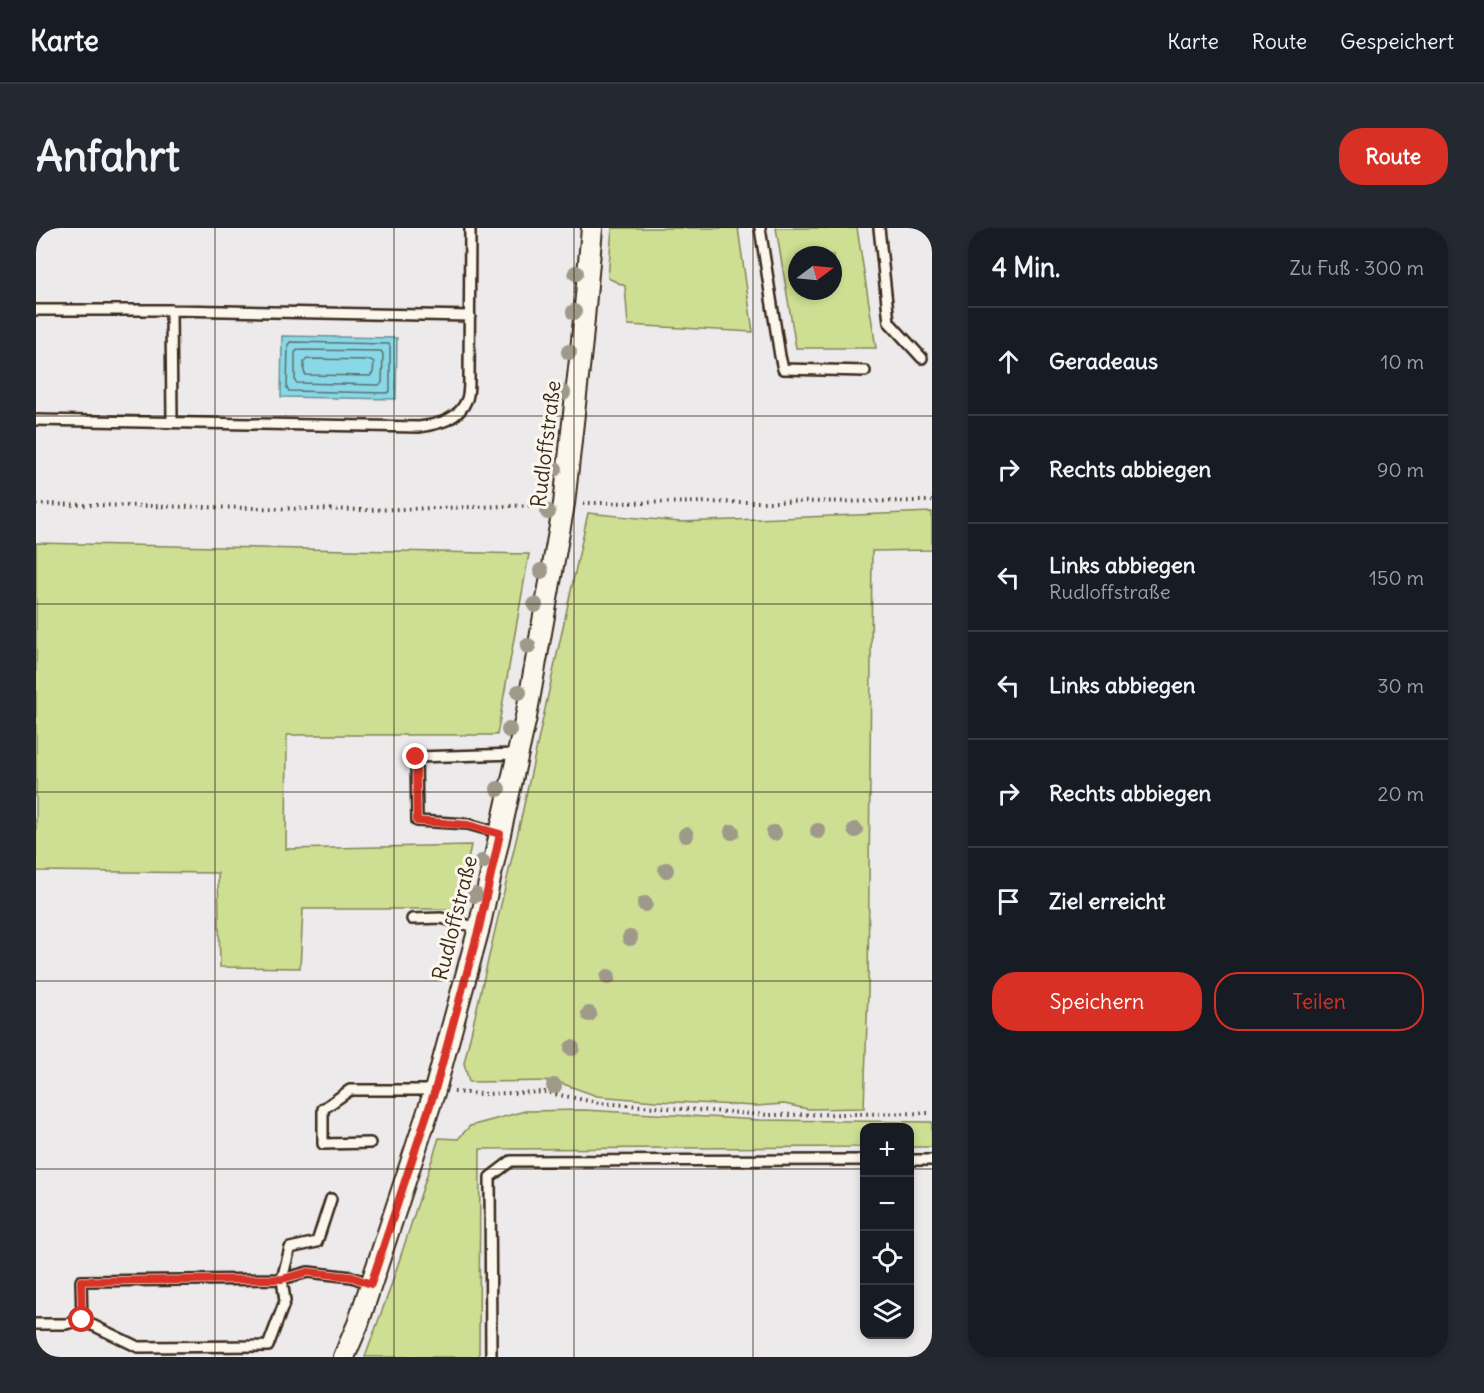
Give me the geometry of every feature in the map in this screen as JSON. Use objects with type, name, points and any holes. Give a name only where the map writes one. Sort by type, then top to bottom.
[{"type":"street","name":"Rudloffstraße","points":[[344,1357],[358,1324],[435,1090],[479,928],[518,754],[528,706],[554,504],[582,341],[592,228]]},
{"type":"lane","points":[[36,420],[418,427],[441,424],[457,414],[468,398],[470,228]]},
{"type":"lane","points":[[760,228],[783,369],[865,371]]},
{"type":"lane","points":[[879,228],[890,322],[922,358]]},
{"type":"lane","points":[[36,310],[470,315]]},
{"type":"lane","points":[[171,310],[172,422]]},
{"type":"lane","points":[[500,834],[468,825],[417,821],[416,757],[518,754]]},
{"type":"lane","points":[[412,919],[441,918],[479,928]]},
{"type":"lane","points":[[370,1143],[323,1144],[323,1109],[350,1090],[435,1090]]},
{"type":"lane","points":[[491,1357],[490,1177],[511,1161],[860,1160]]},
{"type":"lane","points":[[914,1160],[932,1160]]},
{"type":"lane","points":[[36,1324],[66,1324],[82,1320],[138,1347],[268,1346],[285,1301],[282,1279],[290,1248],[317,1242],[332,1199]]},
{"type":"lane","points":[[82,1320],[81,1281],[282,1279],[308,1272],[352,1277],[371,1284]]},
{"type":"path","points":[[36,504],[365,510],[554,504],[932,501]]},
{"type":"path","points":[[435,1090],[480,1094],[545,1092],[598,1102],[768,1115],[932,1113]]},
{"type":"green space","points":[[612,228],[738,228],[753,332],[628,325],[625,286],[608,278]]},
{"type":"green space","points":[[776,228],[857,228],[876,348],[796,348],[788,300]]},
{"type":"green space","points":[[932,512],[932,550],[872,551],[868,992],[864,1108],[808,1109],[784,1104],[756,1106],[655,1101],[597,1096],[555,1081],[469,1082],[464,1063],[518,832],[588,513],[680,522]]},
{"type":"green space","points":[[36,543],[529,554],[497,735],[287,735],[286,849],[471,845],[458,909],[303,909],[300,968],[220,967],[218,873],[36,871]]},
{"type":"green space","points":[[584,1110],[760,1120],[932,1122],[932,1147],[914,1147],[914,1123],[860,1123],[860,1147],[480,1149],[479,1357],[365,1357],[390,1289],[439,1138],[458,1139],[470,1126],[525,1111]]},
{"type":"water","points":[[282,336],[397,338],[396,399],[281,397]]},
{"type":"route","points":[[82,1320],[81,1281],[282,1279],[308,1272],[352,1277],[371,1284],[435,1090],[479,928],[500,834],[468,825],[417,821],[416,757]]}]
